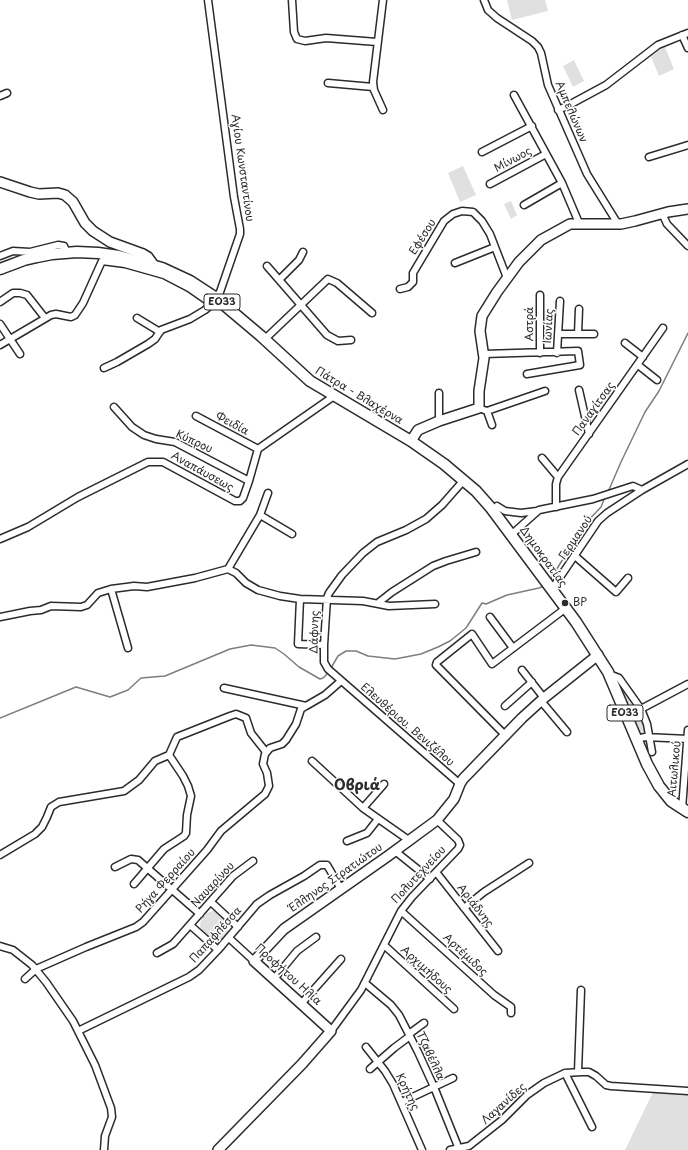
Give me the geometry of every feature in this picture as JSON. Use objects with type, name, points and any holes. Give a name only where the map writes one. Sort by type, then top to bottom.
[{"type":"main road","name":"Πάτρα - Βλαχέρνα","points":[[0,269],[24,260],[52,254],[89,252],[107,254],[153,264],[190,281],[265,340],[310,381],[411,441]]},
{"type":"main road","name":"Δημοκρατίας","points":[[411,441],[464,480],[482,497],[512,534],[598,655],[610,676],[636,739],[658,786],[671,801],[685,810]]},
{"type":"street","name":"Αγίου Κωνσταντίνου","points":[[208,0],[234,197],[240,229],[240,234],[229,267],[214,301]]},
{"type":"street","points":[[292,0],[294,32],[297,39],[306,41],[326,38],[377,42]]},
{"type":"street","points":[[383,0],[373,87],[383,110]]},
{"type":"street","name":"Αμπελώνων","points":[[484,0],[488,10],[538,46],[548,85],[558,110],[587,174],[618,224]]},
{"type":"street","points":[[558,110],[606,84],[658,45],[685,34],[688,48]]},
{"type":"street","points":[[328,83],[373,87]]},
{"type":"street","points":[[0,96],[7,92]]},
{"type":"street","points":[[514,95],[562,183],[579,223]]},
{"type":"street","points":[[482,152],[532,126]]},
{"type":"street","points":[[649,157],[688,145]]},
{"type":"street","name":"Μίνωος","points":[[490,184],[546,154]]},
{"type":"street","points":[[0,182],[30,192],[40,194],[58,193],[65,195],[73,202],[86,223],[93,231],[110,242],[143,254],[148,257],[153,264]]},
{"type":"street","points":[[524,206],[562,183]]},
{"type":"street","points":[[492,425],[483,410],[479,391],[483,374],[484,354],[480,331],[481,320],[489,304],[520,262],[541,240],[570,224],[618,224],[635,221],[662,213],[688,209]]},
{"type":"street","name":"Εφέσου","points":[[400,289],[408,287],[413,282],[413,273],[439,230],[446,219],[456,212],[469,211],[476,214],[485,224],[507,278]]},
{"type":"street","points":[[662,213],[667,224],[688,246]]},
{"type":"street","points":[[0,256],[13,251],[30,252],[58,245],[64,246],[67,253]]},
{"type":"street","points":[[455,263],[495,247]]},
{"type":"street","points":[[280,279],[299,260],[303,252]]},
{"type":"street","points":[[0,345],[45,318],[56,314],[71,316],[75,315],[86,297],[102,261],[125,264],[164,275],[214,301],[190,319],[160,332],[155,339],[148,344],[104,368]]},
{"type":"street","points":[[268,266],[327,335],[338,341],[351,340]]},
{"type":"street","points":[[265,340],[325,281],[330,280],[337,283],[372,313]]},
{"type":"street","points":[[0,302],[13,293],[27,295],[45,318]]},
{"type":"street","name":"Αστρά","points":[[540,295],[540,353]]},
{"type":"street","name":"Ιωνίας","points":[[558,352],[560,301]]},
{"type":"street","points":[[578,334],[579,309]]},
{"type":"street","points":[[137,318],[160,332]]},
{"type":"street","points":[[0,324],[20,354]]},
{"type":"street","name":"Παναγίτσας","points":[[556,507],[556,484],[558,477],[663,328]]},
{"type":"street","points":[[558,334],[594,334]]},
{"type":"street","points":[[625,344],[644,356]]},
{"type":"street","points":[[484,354],[578,351],[580,365],[527,374]]},
{"type":"street","points":[[638,365],[657,380]]},
{"type":"street","points":[[579,390],[589,434]]},
{"type":"street","points":[[411,441],[418,430],[439,421],[483,410],[545,391]]},
{"type":"street","points":[[439,393],[439,421]]},
{"type":"street","points":[[258,449],[334,396]]},
{"type":"street","name":"Κύπρου","points":[[114,407],[132,428],[144,435],[156,439],[175,442],[249,481]]},
{"type":"street","name":"Φειδία","points":[[196,416],[258,449]]},
{"type":"street","name":"Αναπάυσεως","points":[[0,539],[28,527],[78,497],[148,462],[163,462],[235,502],[240,501],[243,498],[249,481],[258,449]]},
{"type":"street","points":[[542,458],[558,477]]},
{"type":"street","name":"Γερμανού","points":[[549,585],[575,556],[600,519],[642,490],[688,464]]},
{"type":"street","points":[[326,600],[329,593],[342,575],[369,548],[377,542],[410,528],[426,519],[442,505],[464,480]]},
{"type":"street","points":[[497,506],[505,511],[521,513],[556,507],[606,495],[633,486],[642,490]]},
{"type":"street","points":[[228,569],[260,516],[268,493]]},
{"type":"street","points":[[512,534],[539,510]]},
{"type":"street","points":[[260,516],[292,534]]},
{"type":"street","points":[[378,603],[392,592],[433,566],[476,552]]},
{"type":"street","points":[[575,556],[616,592],[628,578]]},
{"type":"street","points":[[0,618],[17,613],[42,610],[51,606],[81,608],[87,605],[98,593],[111,589],[134,586],[147,587],[195,578],[228,569],[236,573],[246,583],[258,590],[280,596],[300,599],[363,601],[392,606],[435,604]]},
{"type":"street","points":[[111,589],[128,648]]},
{"type":"street","points":[[300,599],[298,644],[324,645]]},
{"type":"street","name":"Δάφνης","points":[[326,600],[324,662],[330,672],[341,681]]},
{"type":"street","points":[[506,736],[436,665],[438,660],[472,634],[492,664],[566,608]]},
{"type":"street","points":[[490,617],[513,648]]},
{"type":"street","points":[[437,820],[454,799],[460,784],[469,773],[522,718],[542,699],[598,655]]},
{"type":"street","points":[[522,670],[567,732]]},
{"type":"street","points":[[610,676],[619,678],[646,719],[652,752]]},
{"type":"street","points":[[0,855],[35,834],[42,827],[51,807],[59,802],[124,791],[139,780],[155,762],[169,755],[177,737],[234,714],[246,718],[251,733],[266,752],[270,748],[282,744],[296,724],[301,709],[329,691],[341,681]]},
{"type":"street","name":"Ελευθέριου. Βενιζέλου","points":[[341,681],[460,784]]},
{"type":"street","points":[[505,706],[532,682]]},
{"type":"street","points":[[641,710],[688,684]]},
{"type":"street","points":[[224,688],[306,706]]},
{"type":"street","name":"Αιτωλικού","points":[[685,810],[688,730]]},
{"type":"street","points":[[636,739],[642,737],[688,739]]},
{"type":"street","name":"Ρήγα Φερραίου","points":[[25,979],[36,969],[139,925],[173,889],[207,850],[221,831],[267,792],[269,781],[263,764],[263,757],[266,752]]},
{"type":"street","points":[[134,884],[166,848],[184,836],[186,831],[187,815],[191,796],[183,776],[169,755]]},
{"type":"street","points":[[312,761],[363,808],[410,841]]},
{"type":"street","points":[[363,808],[384,784]]},
{"type":"street","points":[[347,841],[367,833],[378,819]]},
{"type":"street","name":"Έλληνος Στρατιώτου","points":[[254,961],[282,930],[410,841],[437,820]]},
{"type":"street","name":"Πολυτεχνείου","points":[[218,1150],[302,1064],[331,1031],[352,1004],[365,983],[401,911],[436,872],[456,853],[460,845],[458,839],[437,820]]},
{"type":"street","points":[[395,851],[430,879]]},
{"type":"street","points":[[115,867],[133,858],[140,861],[200,914]]},
{"type":"street","name":"Ναυαρίνου","points":[[156,953],[173,944],[233,876],[253,861]]},
{"type":"street","points":[[464,908],[484,892],[529,863]]},
{"type":"street","name":"Παπαφλέσσα","points":[[78,1031],[179,983],[199,970],[229,938],[257,904],[320,865],[327,865],[341,888]]},
{"type":"street","name":"Αριάδνης","points":[[436,872],[498,951]]},
{"type":"street","points":[[211,902],[238,927]]},
{"type":"street","name":"Αρτέμιδος","points":[[401,911],[494,995],[511,1007],[511,1013]]},
{"type":"street","points":[[190,925],[218,950]]},
{"type":"street","points":[[274,979],[297,951],[316,937]]},
{"type":"street","name":"Προφήτου Ηλία","points":[[229,938],[331,1031]]},
{"type":"street","name":"Αρχιμήδους","points":[[384,945],[454,1009]]},
{"type":"street","points":[[0,946],[7,947],[17,953],[36,969],[64,1007],[78,1031],[95,1065],[111,1108],[112,1117],[105,1136],[104,1150]]},
{"type":"street","points":[[301,1004],[341,959]]},
{"type":"street","name":"Τζαβέλλα","points":[[365,983],[395,1010],[410,1035],[434,1087],[459,1149]]},
{"type":"street","points":[[578,1072],[581,990]]},
{"type":"street","points":[[370,1069],[424,1023]]},
{"type":"street","name":"Κρήτης","points":[[366,1047],[394,1084],[422,1150]]},
{"type":"street","points":[[565,1073],[592,1127]]},
{"type":"street","name":"Λαγανίδες","points":[[450,1150],[469,1146],[506,1117],[527,1095],[544,1083],[565,1073],[591,1073],[606,1085],[611,1086],[688,1091]]},
{"type":"street","points":[[402,1102],[453,1078]]},
{"type":"shaded area","points":[[507,0],[545,0],[548,11],[512,20]]},
{"type":"shaded area","points":[[665,47],[674,69],[659,76],[650,54]]},
{"type":"shaded area","points":[[574,60],[584,81],[573,87],[563,66]]},
{"type":"shaded area","points":[[463,166],[476,195],[460,202],[448,173]]},
{"type":"shaded area","points":[[511,201],[517,215],[511,219],[504,204]]},
{"type":"shaded area","points":[[623,688],[636,706],[646,731],[640,733],[621,689]]},
{"type":"shaded area","points":[[215,911],[222,916],[228,926],[227,934],[219,941],[214,941],[202,932],[200,926],[201,919],[207,913]]},
{"type":"shaded area","points":[[654,1090],[688,1092],[688,1150],[625,1150]]},
{"type":"waterway","points":[[608,492],[645,412],[659,391],[688,333]]},
{"type":"waterway","points":[[550,580],[584,525],[601,507],[605,497]]},
{"type":"waterway","points":[[331,668],[338,656],[346,651],[356,651],[368,656],[395,659],[421,654],[450,641],[466,628],[482,603],[486,604],[507,595],[544,586]]},
{"type":"waterway","points":[[0,718],[76,687],[110,697],[128,690],[141,678],[165,676],[230,649],[251,645],[275,648],[299,667],[320,679],[329,672]]},
{"type":"place","name":"BP","points":[[565,603]]},
{"type":"district","name":"Οβριά","points":[[357,786]]}]
